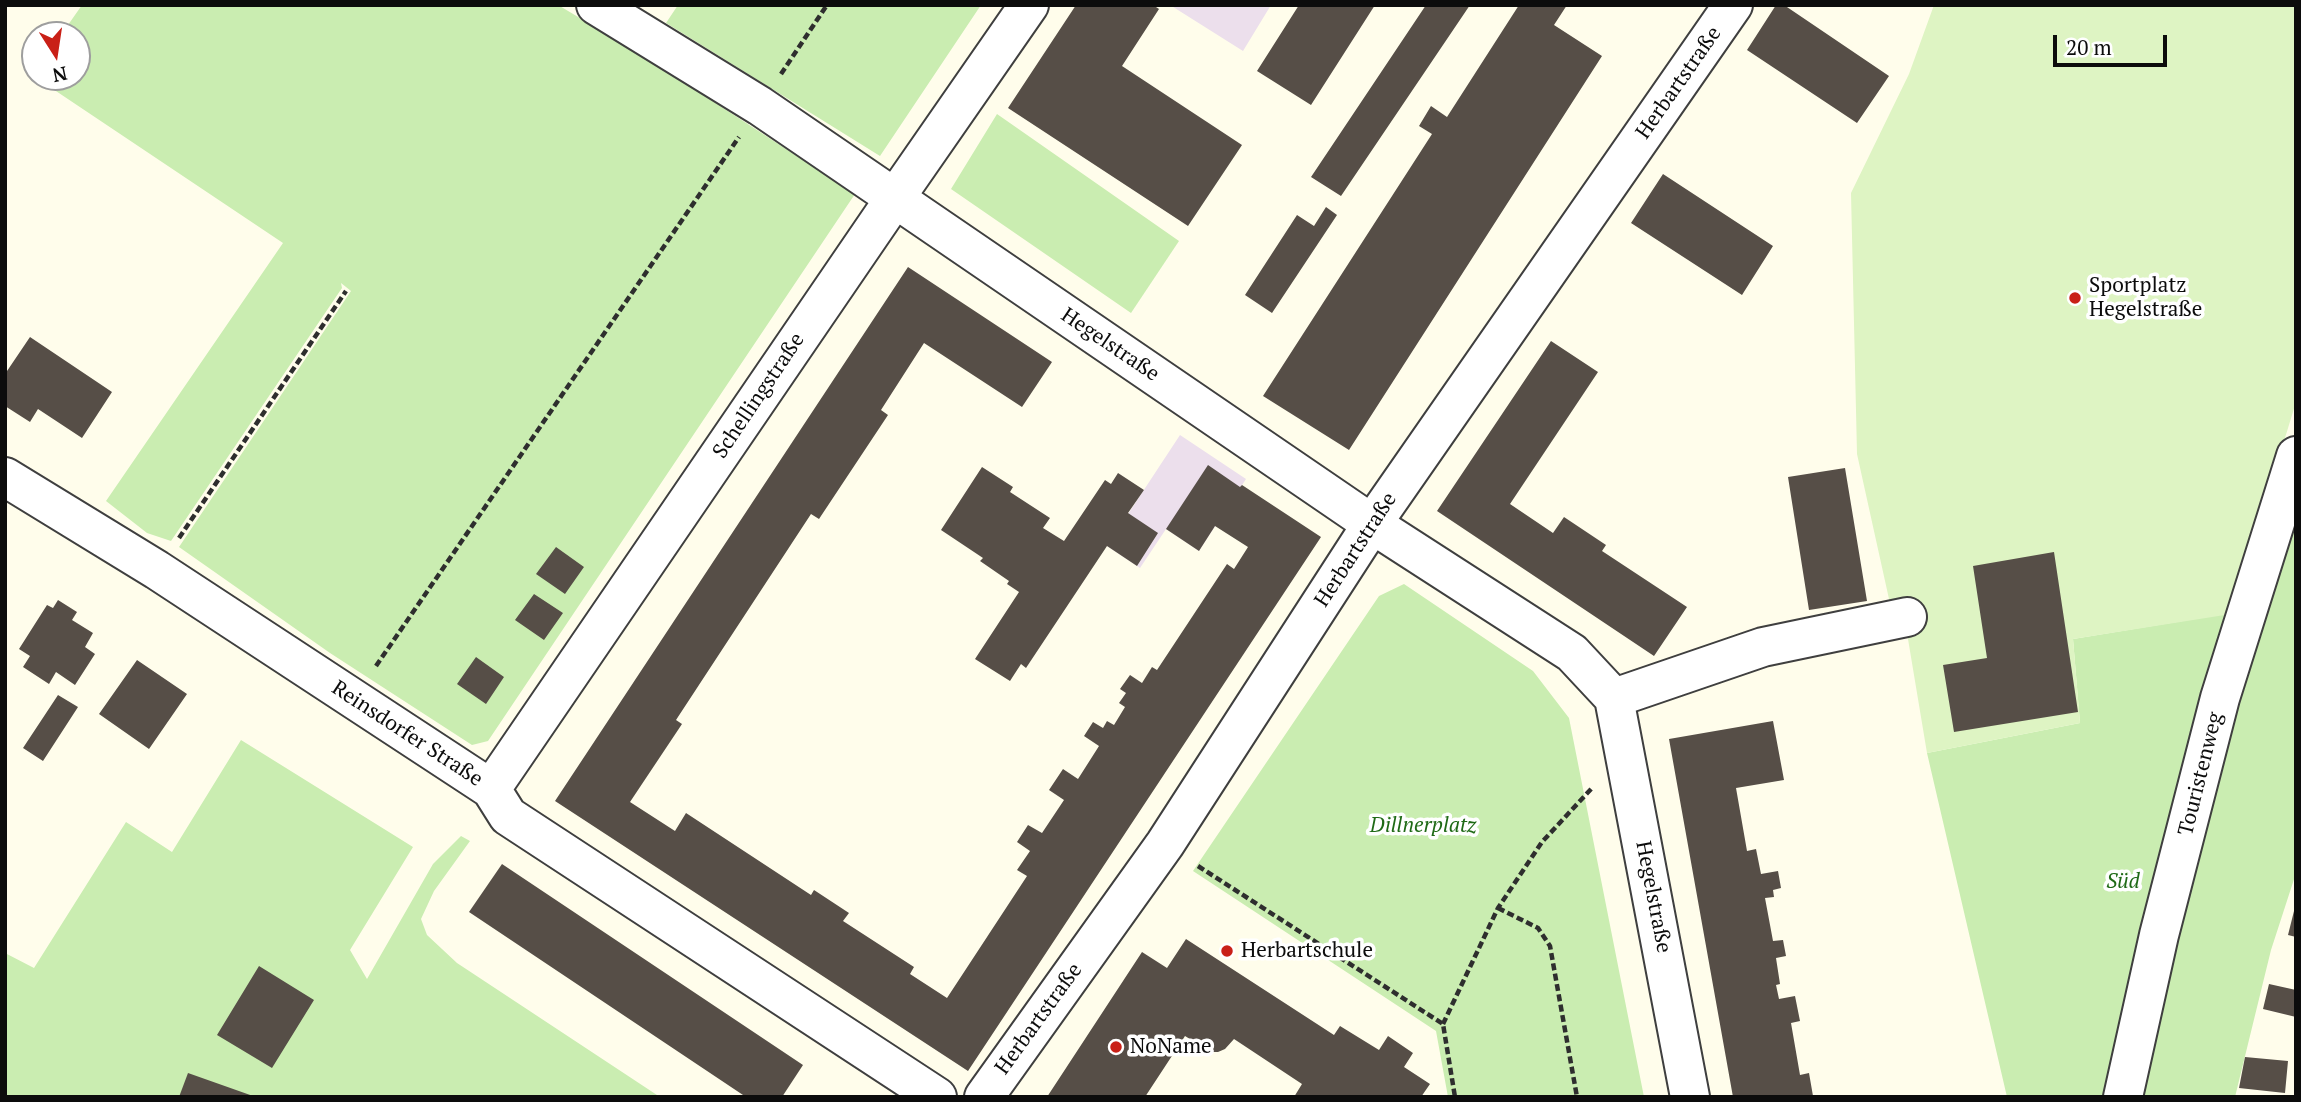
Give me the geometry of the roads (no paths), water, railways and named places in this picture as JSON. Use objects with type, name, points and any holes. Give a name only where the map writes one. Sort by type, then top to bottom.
[{"type":"street","name":"Hegelstraße","points":[[596,5],[760,106],[1372,524],[1572,653],[1615,698],[1690,1097]]},
{"type":"street","name":"Schellingstraße","points":[[491,789],[1029,5]]},
{"type":"street","name":"Herbartstraße","points":[[984,1097],[1165,844],[1372,524],[1733,5]]},
{"type":"street","name":"Touristenweg","points":[[2123,1097],[2159,935],[2220,698],[2296,456]]},
{"type":"street","name":"Reinsdorfer Straße","points":[[5,477],[157,570],[491,789],[508,816],[937,1097]]},
{"type":"street","points":[[1615,698],[1763,647],[1907,617]]},
{"type":"place","name":"Sportplatz Hegelstraße","points":[[2075,298]]},
{"type":"place","name":"Herbartschule","points":[[1227,951]]},
{"type":"place","name":"NoName","points":[[1116,1047]]},
{"type":"park label","name":"Dillnerplatz","points":[[1423,826]]},
{"type":"park label","name":"Süd","points":[[2123,882]]}]
